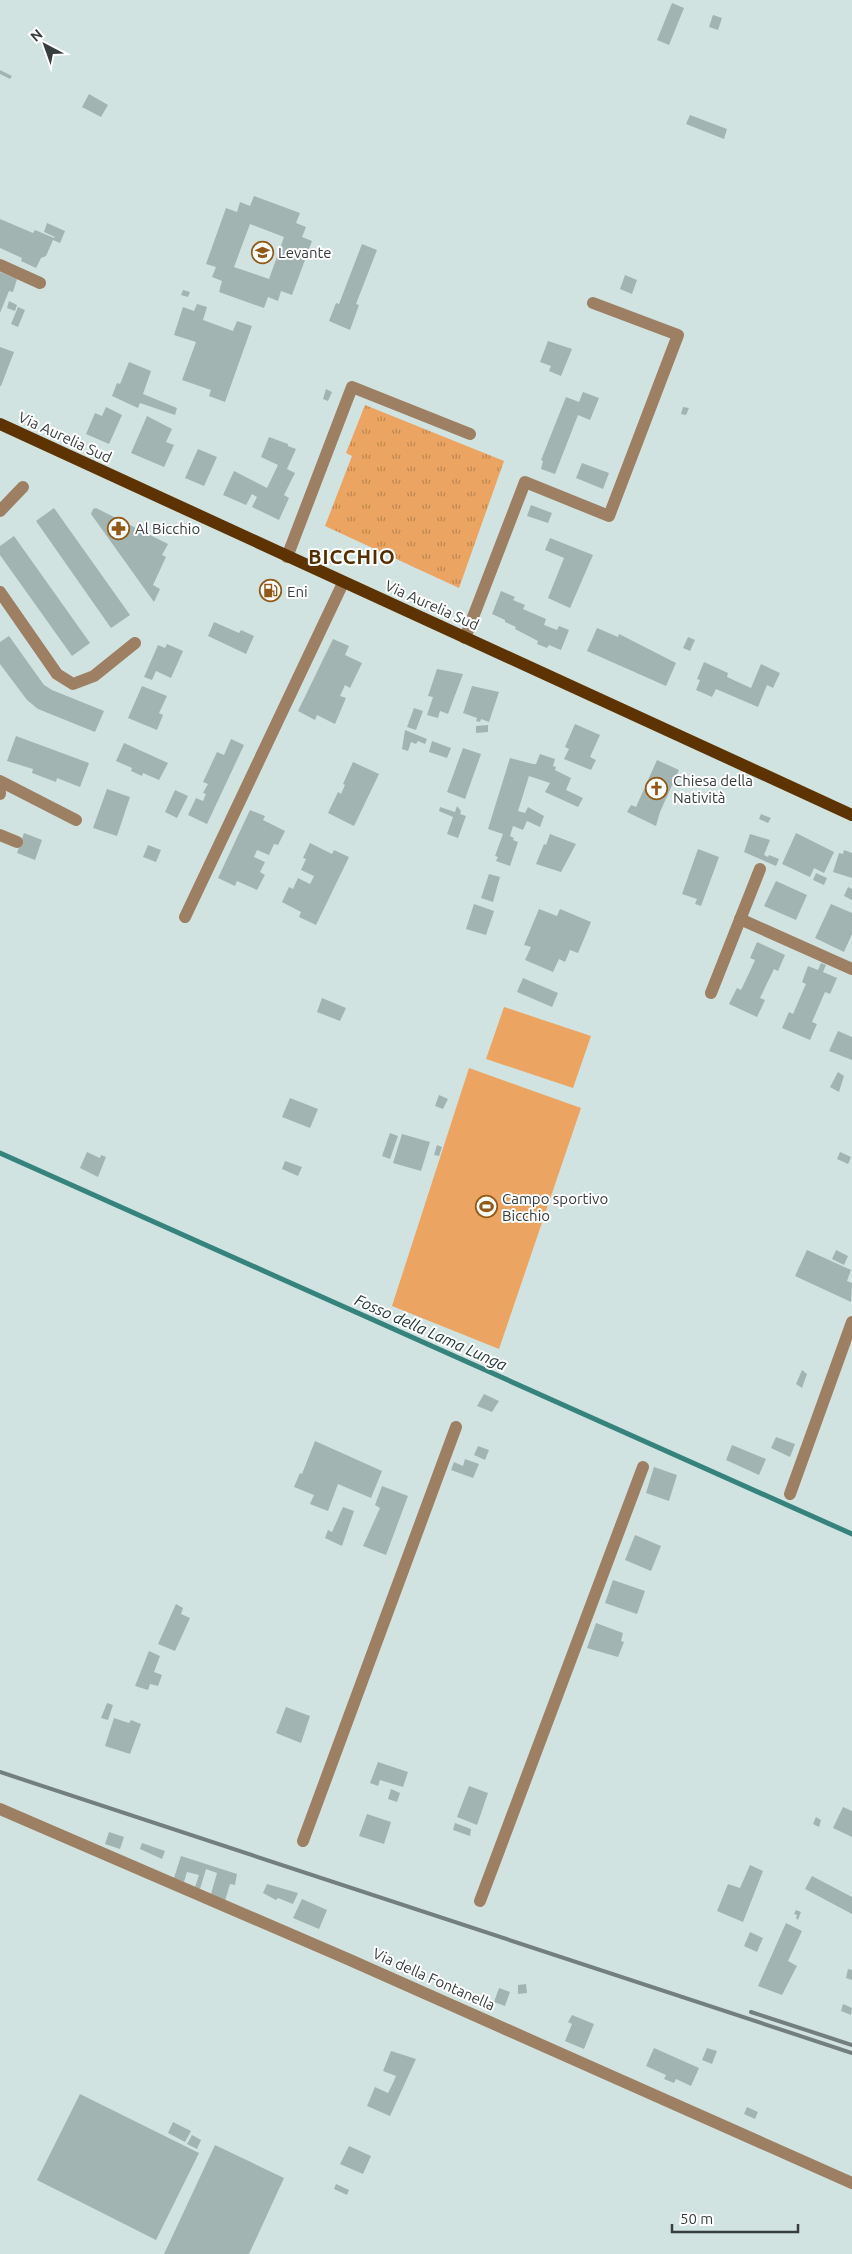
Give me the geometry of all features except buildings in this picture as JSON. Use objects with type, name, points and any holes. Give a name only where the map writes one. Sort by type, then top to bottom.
[{"type":"main road","name":"Via Aurelia Sud","points":[[0,424],[852,815]]},
{"type":"street","points":[[0,264],[40,282]]},
{"type":"street","points":[[465,638],[525,482],[609,516],[616,498],[678,335],[594,303]]},
{"type":"street","points":[[287,557],[352,387],[470,434]]},
{"type":"street","points":[[0,510],[23,487]]},
{"type":"street","points":[[185,917],[343,583]]},
{"type":"street","points":[[0,592],[57,674],[73,684],[94,676],[135,643]]},
{"type":"street","points":[[0,781],[76,820]]},
{"type":"street","points":[[0,835],[17,842]]},
{"type":"street","points":[[711,993],[760,869]]},
{"type":"street","points":[[740,918],[852,969]]},
{"type":"street","points":[[790,1494],[852,1322]]},
{"type":"street","points":[[304,1841],[456,1427]]},
{"type":"street","points":[[480,1901],[643,1467]]},
{"type":"street","name":"Via della Fontanella","points":[[0,1809],[350,1960],[852,2184]]},
{"type":"green space","points":[[365,405],[504,461],[459,588],[325,526],[352,456],[346,453]]},
{"type":"green space","points":[[504,1007],[591,1036],[573,1088],[486,1059]]},
{"type":"green space","name":"Campo sportivo Bicchio","points":[[469,1068],[581,1108],[499,1349],[392,1306]]},
{"type":"waterway","name":"Fosso della Lama Lunga","points":[[0,1153],[852,1534]]},
{"type":"railway","points":[[0,1772],[852,2053]]},
{"type":"railway","points":[[751,2012],[852,2045]]},
{"type":"place","name":"Levante","points":[[262,252]]},
{"type":"place","name":"Al Bicchio","points":[[119,528]]},
{"type":"place","name":"Eni","points":[[271,591]]},
{"type":"place","name":"Chiesa della Natività","points":[[657,789]]},
{"type":"place","name":"Campo sportivo Bicchio","points":[[486,1207]]},
{"type":"district","name":"BICCHIO","points":[[352,556]]}]
